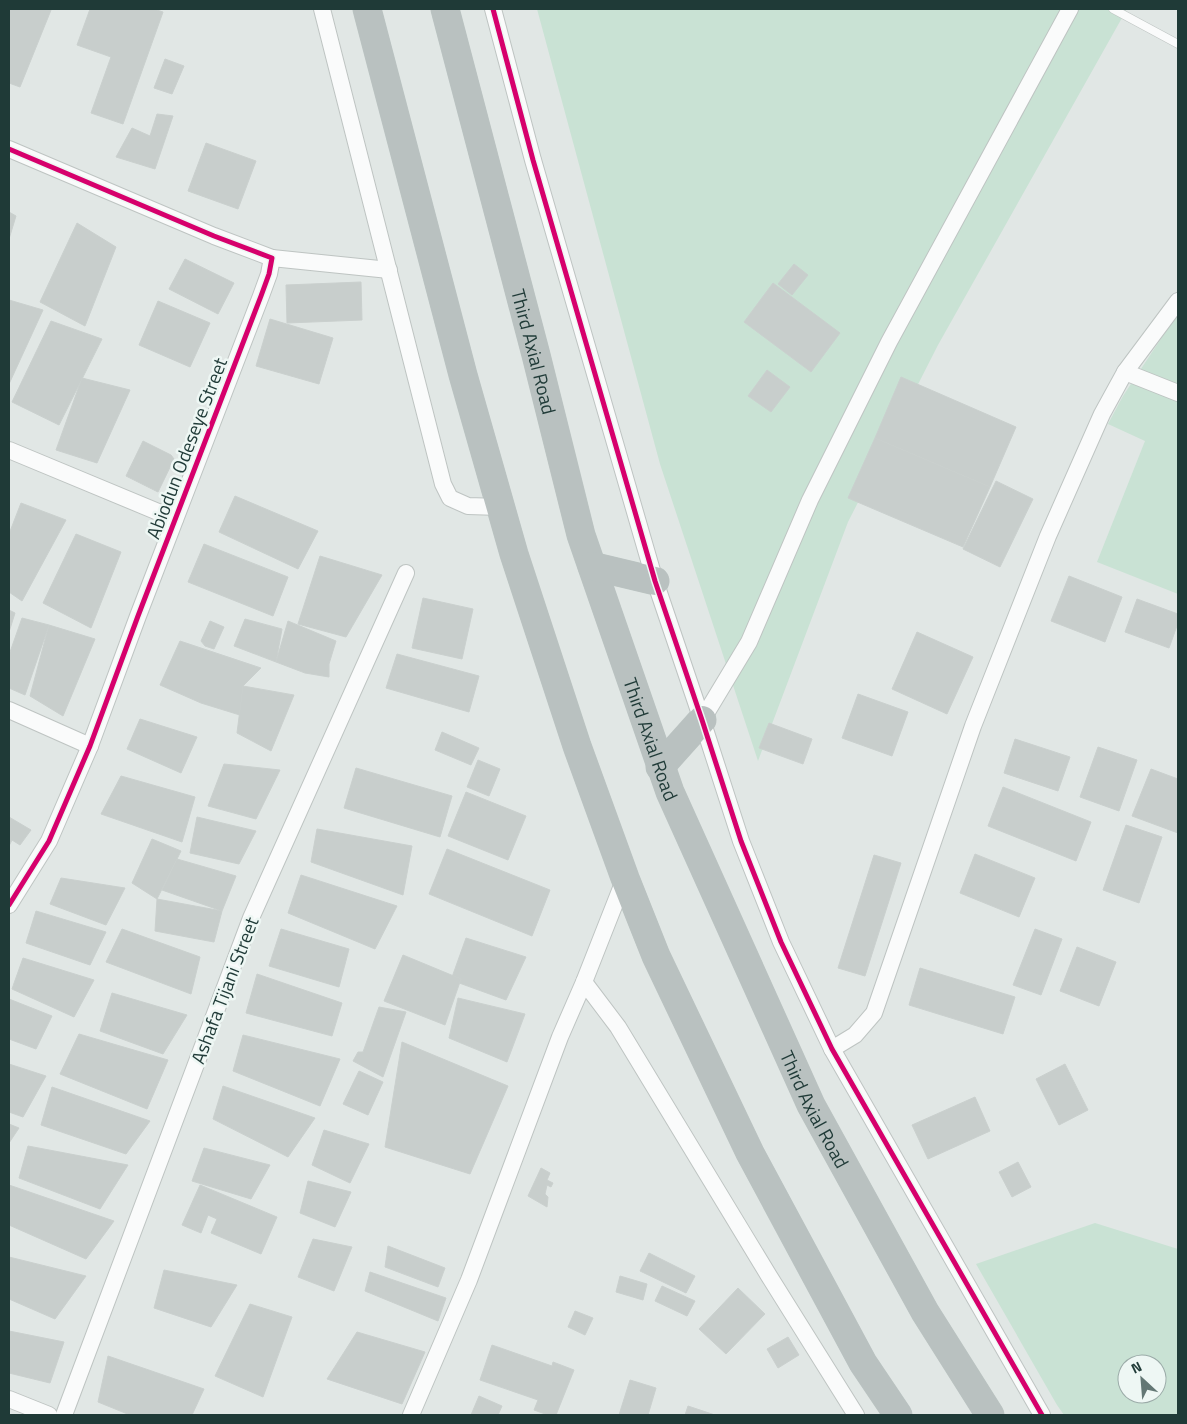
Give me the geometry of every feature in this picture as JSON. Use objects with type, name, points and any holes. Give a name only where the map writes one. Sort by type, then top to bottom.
[{"type":"highway","points":[[367,9],[463,375],[500,507],[577,746],[625,878],[656,956],[750,1153],[863,1363],[898,1415]]},
{"type":"highway","name":"Third Axial Road","points":[[445,9],[581,535],[660,767],[811,1105],[925,1312],[990,1415]]},
{"type":"highway","points":[[592,566],[655,582]]},
{"type":"highway","points":[[660,767],[702,720]]},
{"type":"street","points":[[322,9],[443,484],[450,498],[468,506],[500,507]]},
{"type":"street","points":[[493,9],[533,160],[655,582],[742,841],[781,942],[832,1049],[1042,1415]]},
{"type":"street","points":[[702,720],[749,642],[810,500],[889,342],[1070,9]]},
{"type":"street","points":[[9,149],[214,236],[272,258],[389,270]]},
{"type":"street","name":"Abiodun Odeseye Street","points":[[9,906],[49,841],[90,746],[261,296],[269,274],[272,258]]},
{"type":"street","points":[[832,1049],[855,1035],[874,1014],[977,717],[1048,536],[1102,414],[1125,372],[1178,301]]},
{"type":"street","points":[[1125,372],[1178,393]]},
{"type":"street","points":[[9,450],[175,519]]},
{"type":"street","name":"Ashafa Tijani Street","points":[[64,1415],[251,918],[406,574]]},
{"type":"street","points":[[9,710],[90,746]]},
{"type":"street","points":[[412,1415],[469,1280],[560,1037],[625,878]]},
{"type":"street","points":[[584,982],[618,1027],[768,1276],[856,1415]]},
{"type":"street","points":[[9,1399],[49,1415]]},
{"type":"lane","points":[[1113,9],[1178,44]]},
{"type":"green space","points":[[537,9],[1127,9],[938,345],[848,522],[758,761],[660,464]]},
{"type":"green space","points":[[1178,313],[1178,594],[1097,562],[1145,441],[1108,424],[1123,396]]},
{"type":"green space","points":[[1095,1223],[1178,1249],[1178,1415],[1064,1415],[976,1264]]},
{"type":"building","points":[[9,9],[51,10],[20,87],[9,83]]},
{"type":"building","points":[[90,9],[154,9],[163,12],[123,124],[91,113],[111,57],[77,45]]},
{"type":"building","points":[[165,59],[184,66],[172,94],[154,88]]},
{"type":"building","points":[[157,114],[173,116],[155,169],[116,157],[132,128],[150,136]]},
{"type":"building","points":[[206,143],[256,161],[238,209],[188,191]]},
{"type":"building","points":[[9,212],[16,216],[9,239]]},
{"type":"building","points":[[77,223],[116,247],[85,326],[40,302]]},
{"type":"building","points":[[185,259],[234,283],[218,314],[169,289]]},
{"type":"building","points":[[794,264],[808,275],[792,295],[778,284]]},
{"type":"building","points":[[361,282],[362,320],[287,323],[286,285]]},
{"type":"building","points":[[773,283],[840,333],[811,372],[744,322]]},
{"type":"building","points":[[9,300],[43,310],[9,384]]},
{"type":"building","points":[[158,301],[210,323],[190,367],[139,345]]},
{"type":"building","points":[[270,319],[333,338],[319,384],[256,366]]},
{"type":"building","points":[[51,321],[102,339],[59,425],[12,402]]},
{"type":"building","points":[[767,370],[790,387],[771,412],[748,396]]},
{"type":"building","points":[[901,377],[1016,427],[990,487],[875,438]]},
{"type":"building","points":[[82,378],[130,390],[97,463],[56,450]]},
{"type":"building","points":[[875,438],[990,487],[963,547],[848,498]]},
{"type":"building","points":[[143,441],[171,455],[174,459],[158,492],[126,476]]},
{"type":"building","points":[[996,481],[1033,499],[1000,567],[963,549]]},
{"type":"building","points":[[235,496],[318,531],[298,569],[219,532]]},
{"type":"building","points":[[21,503],[66,520],[22,601],[9,592],[9,534]]},
{"type":"building","points":[[76,534],[121,552],[91,628],[43,603]]},
{"type":"building","points":[[204,544],[288,577],[273,616],[188,582]]},
{"type":"building","points":[[320,556],[382,575],[346,637],[298,624]]},
{"type":"building","points":[[1069,576],[1122,597],[1105,642],[1051,621]]},
{"type":"building","points":[[423,598],[473,609],[462,659],[412,648]]},
{"type":"building","points":[[1137,599],[1178,614],[1178,623],[1169,648],[1125,632]]},
{"type":"building","points":[[9,610],[15,613],[9,632]]},
{"type":"building","points":[[22,618],[49,625],[25,695],[9,688],[9,655]]},
{"type":"building","points":[[245,619],[282,629],[276,662],[234,646]]},
{"type":"building","points":[[210,621],[224,627],[214,649],[205,646],[201,641]]},
{"type":"building","points":[[288,621],[336,641],[329,664],[329,677],[305,673],[276,662]]},
{"type":"building","points":[[49,625],[95,639],[63,716],[30,696]]},
{"type":"building","points":[[917,632],[973,657],[947,714],[892,689]]},
{"type":"building","points":[[180,641],[261,668],[243,686],[243,716],[201,703],[160,685]]},
{"type":"building","points":[[397,654],[479,676],[469,712],[386,688]]},
{"type":"building","points":[[243,686],[294,695],[271,751],[237,733]]},
{"type":"building","points":[[858,694],[908,712],[892,756],[842,738]]},
{"type":"building","points":[[140,719],[197,737],[181,773],[127,749]]},
{"type":"building","points":[[769,723],[812,739],[803,764],[759,748]]},
{"type":"building","points":[[442,732],[479,748],[471,765],[435,750]]},
{"type":"building","points":[[1015,739],[1070,757],[1058,791],[1004,773]]},
{"type":"building","points":[[1098,747],[1137,760],[1119,811],[1080,797]]},
{"type":"building","points":[[478,760],[500,769],[489,796],[467,787]]},
{"type":"building","points":[[224,764],[280,770],[256,819],[208,806]]},
{"type":"building","points":[[356,768],[452,796],[440,837],[344,808]]},
{"type":"building","points":[[1151,769],[1178,779],[1178,833],[1132,816]]},
{"type":"building","points":[[121,776],[195,797],[182,842],[101,814]]},
{"type":"building","points":[[1003,787],[1091,822],[1076,861],[988,826]]},
{"type":"building","points":[[466,792],[526,816],[508,860],[448,836]]},
{"type":"building","points":[[9,817],[31,830],[20,845],[12,840],[9,846]]},
{"type":"building","points":[[197,817],[256,831],[239,864],[190,853]]},
{"type":"building","points":[[1126,825],[1162,837],[1139,903],[1103,890]]},
{"type":"building","points":[[317,829],[412,846],[403,895],[311,862]]},
{"type":"building","points":[[152,839],[181,851],[157,899],[132,883]]},
{"type":"building","points":[[447,849],[550,890],[532,936],[429,894]]},
{"type":"building","points":[[975,854],[1035,878],[1019,917],[960,893]]},
{"type":"building","points":[[874,855],[901,863],[865,976],[838,968]]},
{"type":"building","points":[[177,859],[236,876],[222,911],[162,890]]},
{"type":"building","points":[[301,875],[397,906],[375,949],[288,913]]},
{"type":"building","points":[[61,878],[125,888],[106,925],[50,904]]},
{"type":"building","points":[[157,899],[222,911],[214,942],[155,931]]},
{"type":"building","points":[[36,911],[106,932],[90,965],[26,943]]},
{"type":"building","points":[[122,929],[200,957],[191,994],[106,962]]},
{"type":"building","points":[[281,929],[349,949],[339,987],[269,966]]},
{"type":"building","points":[[1035,929],[1062,939],[1041,995],[1013,985]]},
{"type":"building","points":[[466,938],[526,957],[506,1000],[451,980]]},
{"type":"building","points":[[1077,947],[1116,962],[1099,1006],[1060,991]]},
{"type":"building","points":[[403,955],[461,979],[445,1025],[384,1001]]},
{"type":"building","points":[[23,958],[94,980],[74,1017],[12,989]]},
{"type":"building","points":[[920,968],[1015,997],[1003,1034],[909,1005]]},
{"type":"building","points":[[257,974],[342,1003],[332,1036],[246,1013]]},
{"type":"building","points":[[112,993],[187,1015],[163,1054],[100,1031]]},
{"type":"building","points":[[458,998],[525,1014],[507,1062],[449,1038]]},
{"type":"building","points":[[9,999],[52,1016],[36,1049],[9,1039]]},
{"type":"building","points":[[379,1007],[406,1012],[383,1077],[353,1061],[358,1052],[363,1052]]},
{"type":"building","points":[[79,1034],[168,1060],[147,1109],[60,1074]]},
{"type":"building","points":[[243,1035],[340,1059],[320,1106],[233,1071]]},
{"type":"building","points":[[402,1042],[508,1086],[470,1174],[385,1147]]},
{"type":"building","points":[[9,1064],[46,1076],[23,1117],[9,1112]]},
{"type":"building","points":[[1065,1064],[1088,1110],[1059,1125],[1036,1079]]},
{"type":"building","points":[[359,1071],[383,1082],[368,1115],[343,1104]]},
{"type":"building","points":[[223,1086],[315,1118],[288,1157],[213,1119]]},
{"type":"building","points":[[52,1087],[150,1121],[126,1154],[41,1125]]},
{"type":"building","points":[[975,1097],[990,1131],[928,1159],[912,1125]]},
{"type":"building","points":[[9,1124],[19,1128],[9,1143]]},
{"type":"building","points":[[324,1130],[369,1144],[350,1183],[312,1165]]},
{"type":"building","points":[[28,1146],[128,1165],[100,1209],[19,1178]]},
{"type":"building","points":[[204,1148],[270,1165],[251,1199],[192,1181]]},
{"type":"building","points":[[1018,1162],[1031,1187],[1012,1197],[999,1172]]},
{"type":"building","points":[[541,1168],[550,1173],[547,1180],[553,1183],[551,1187],[547,1185],[545,1194],[548,1197],[547,1207],[528,1196]]},
{"type":"building","points":[[308,1181],[351,1192],[335,1227],[300,1213]]},
{"type":"building","points":[[9,1185],[114,1221],[86,1259],[9,1225]]},
{"type":"building","points":[[200,1185],[277,1217],[261,1254],[211,1233],[217,1219],[208,1215],[201,1233],[182,1225]]},
{"type":"building","points":[[313,1239],[352,1247],[334,1291],[298,1277]]},
{"type":"building","points":[[388,1246],[445,1268],[438,1287],[385,1267]]},
{"type":"building","points":[[649,1253],[695,1276],[686,1293],[640,1271]]},
{"type":"building","points":[[9,1257],[86,1276],[55,1319],[9,1299]]},
{"type":"building","points":[[164,1270],[237,1285],[211,1327],[154,1308]]},
{"type":"building","points":[[370,1272],[446,1298],[438,1321],[365,1291]]},
{"type":"building","points":[[620,1276],[647,1284],[643,1300],[616,1292]]},
{"type":"building","points":[[662,1286],[695,1301],[687,1316],[655,1301]]},
{"type":"building","points":[[738,1288],[765,1314],[726,1354],[699,1329]]},
{"type":"building","points":[[250,1304],[292,1317],[263,1397],[215,1376]]},
{"type":"building","points":[[575,1311],[593,1318],[585,1335],[568,1327]]},
{"type":"building","points":[[9,1331],[64,1342],[50,1383],[9,1373]]},
{"type":"building","points":[[357,1332],[425,1352],[402,1404],[327,1379]]},
{"type":"building","points":[[788,1337],[799,1355],[778,1368],[767,1349]]},
{"type":"building","points":[[492,1345],[552,1366],[553,1362],[574,1370],[556,1415],[548,1415],[534,1410],[538,1400],[480,1380]]},
{"type":"building","points":[[108,1356],[204,1389],[192,1415],[130,1415],[98,1402]]},
{"type":"building","points":[[630,1380],[656,1388],[648,1415],[619,1415]]},
{"type":"building","points":[[479,1396],[502,1406],[498,1415],[471,1415]]},
{"type":"building","points":[[688,1406],[715,1415],[685,1415]]},
{"type":"cycle path","points":[[493,9],[533,160],[655,581],[741,841],[781,942],[832,1049],[1042,1415]]},
{"type":"cycle path","points":[[9,149],[214,236],[272,258],[269,274],[261,296],[90,746],[49,841],[9,905]]}]
